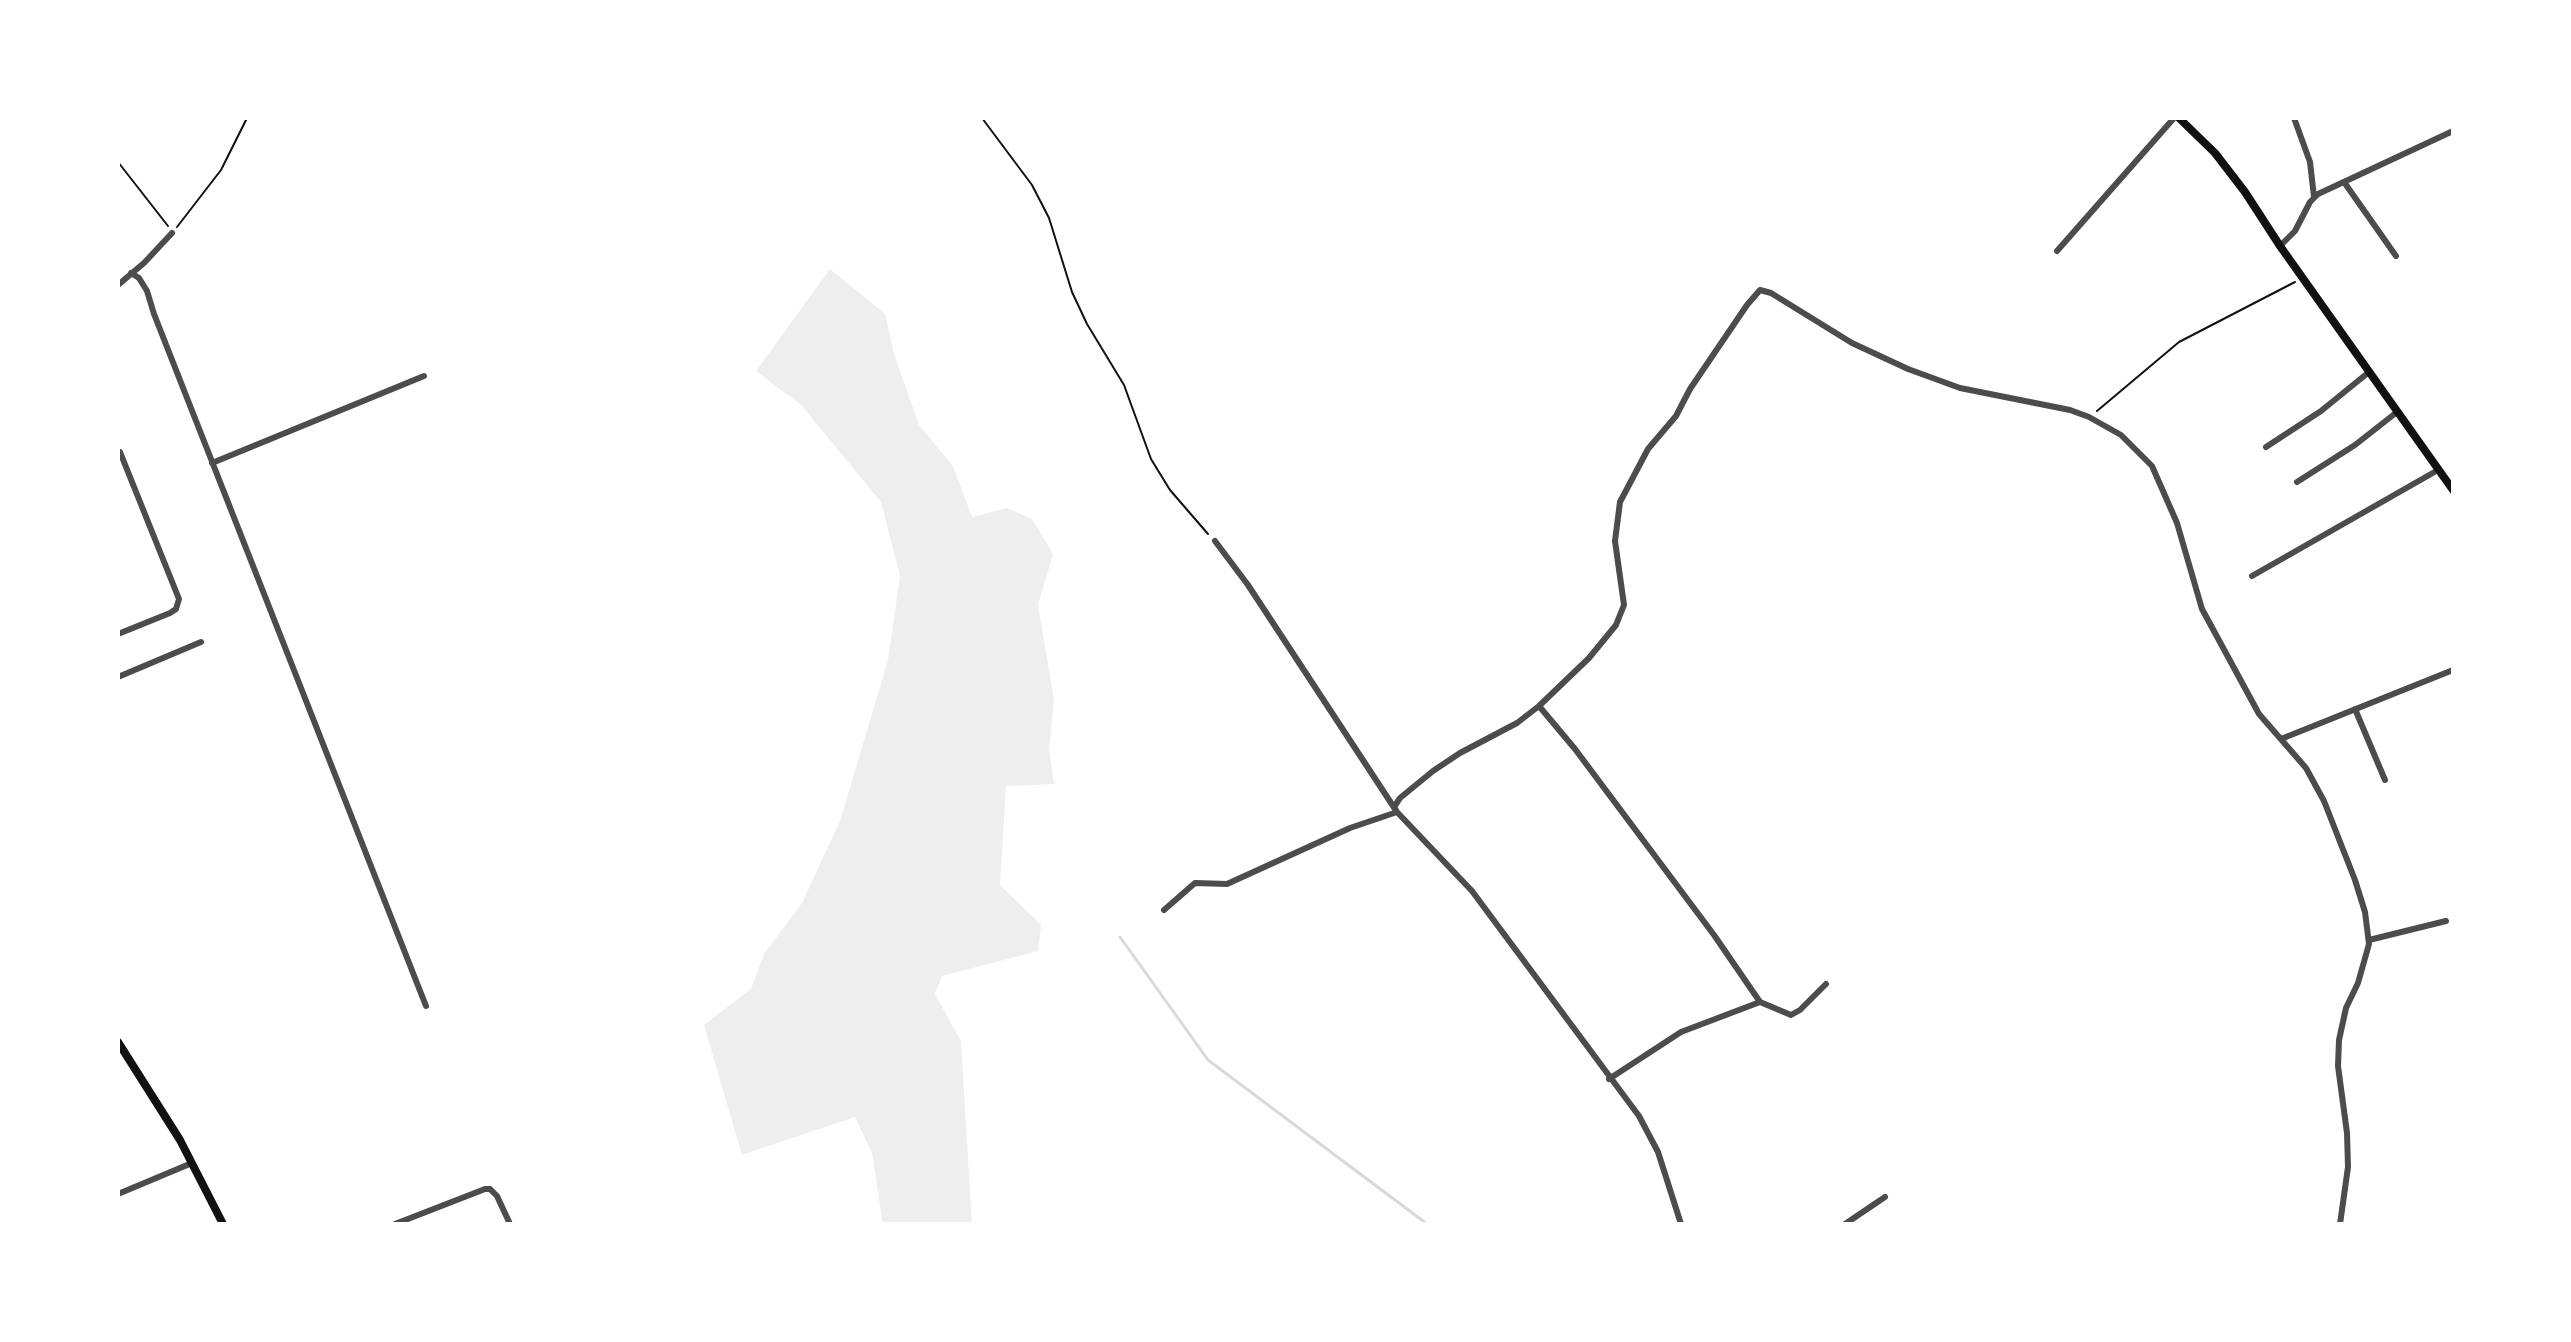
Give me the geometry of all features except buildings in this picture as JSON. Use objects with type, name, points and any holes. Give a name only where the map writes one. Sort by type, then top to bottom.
[{"type":"main road","points":[[2176,118],[2227,168],[2453,490]]},
{"type":"main road","points":[[118,1042],[159,1104],[223,1224]]},
{"type":"street","points":[[2057,251],[2176,118]]},
{"type":"street","points":[[2294,118],[2310,162],[2314,197]]},
{"type":"street","points":[[2280,246],[2295,231],[2314,197],[2453,131]]},
{"type":"street","points":[[2344,182],[2396,256]]},
{"type":"street","points":[[118,285],[172,233]]},
{"type":"street","points":[[131,273],[139,278],[147,291],[426,1006]]},
{"type":"street","points":[[1396,810],[1400,798],[1433,771],[1517,723],[1539,706],[1589,658],[1622,615],[1624,605],[1615,521],[1628,483],[1760,290],[1771,293],[1852,343],[1908,369],[1960,388],[2070,410],[2089,417],[2121,435],[2152,466],[2177,523],[2202,609],[2259,714],[2306,768],[2324,801],[2355,880],[2369,940],[2366,962],[2346,1008],[2339,1040],[2338,1066],[2348,1167],[2340,1224]]},
{"type":"street","points":[[2266,447],[2321,411],[2369,372]]},
{"type":"street","points":[[212,463],[424,376]]},
{"type":"street","points":[[2297,482],[2355,445],[2397,412]]},
{"type":"street","points":[[118,634],[170,613],[176,609],[179,599],[120,452]]},
{"type":"street","points":[[2252,576],[2438,470]]},
{"type":"street","points":[[1215,541],[1248,585],[1396,810],[1472,891],[1639,1116],[1654,1142],[1681,1224]]},
{"type":"street","points":[[118,677],[201,642]]},
{"type":"street","points":[[2281,739],[2453,670]]},
{"type":"street","points":[[1539,706],[1714,935],[1760,1002],[1791,1015],[1826,984]]},
{"type":"street","points":[[2355,709],[2385,780]]},
{"type":"street","points":[[1164,910],[1195,883],[1227,884],[1396,810]]},
{"type":"street","points":[[2369,940],[2446,921]]},
{"type":"street","points":[[1609,1079],[1681,1032],[1760,1002]]},
{"type":"street","points":[[118,1194],[193,1163]]},
{"type":"street","points":[[395,1224],[490,1189],[497,1196],[510,1224]]},
{"type":"street","points":[[1845,1224],[1885,1197]]},
{"type":"path","points":[[118,162],[172,233],[221,170],[247,118]]},
{"type":"path","points":[[982,118],[1032,185],[1049,218],[1072,292],[1087,324],[1124,385],[1151,459],[1170,490],[1215,541]]},
{"type":"path","points":[[2089,417],[2179,342],[2303,278]]},
{"type":"shaded area","points":[[830,269],[885,314],[894,354],[919,425],[953,466],[972,517],[1007,508],[1032,519],[1053,554],[1038,605],[1054,700],[1049,750],[1054,784],[1006,786],[1000,885],[1041,925],[1038,951],[942,976],[935,994],[961,1041],[972,1224],[883,1224],[872,1153],[855,1117],[742,1155],[704,1025],[751,989],[764,954],[802,903],[840,821],[888,660],[900,576],[881,502],[802,406],[756,371]]},
{"type":"waterway","points":[[1120,937],[1208,1060],[1427,1224]]}]
